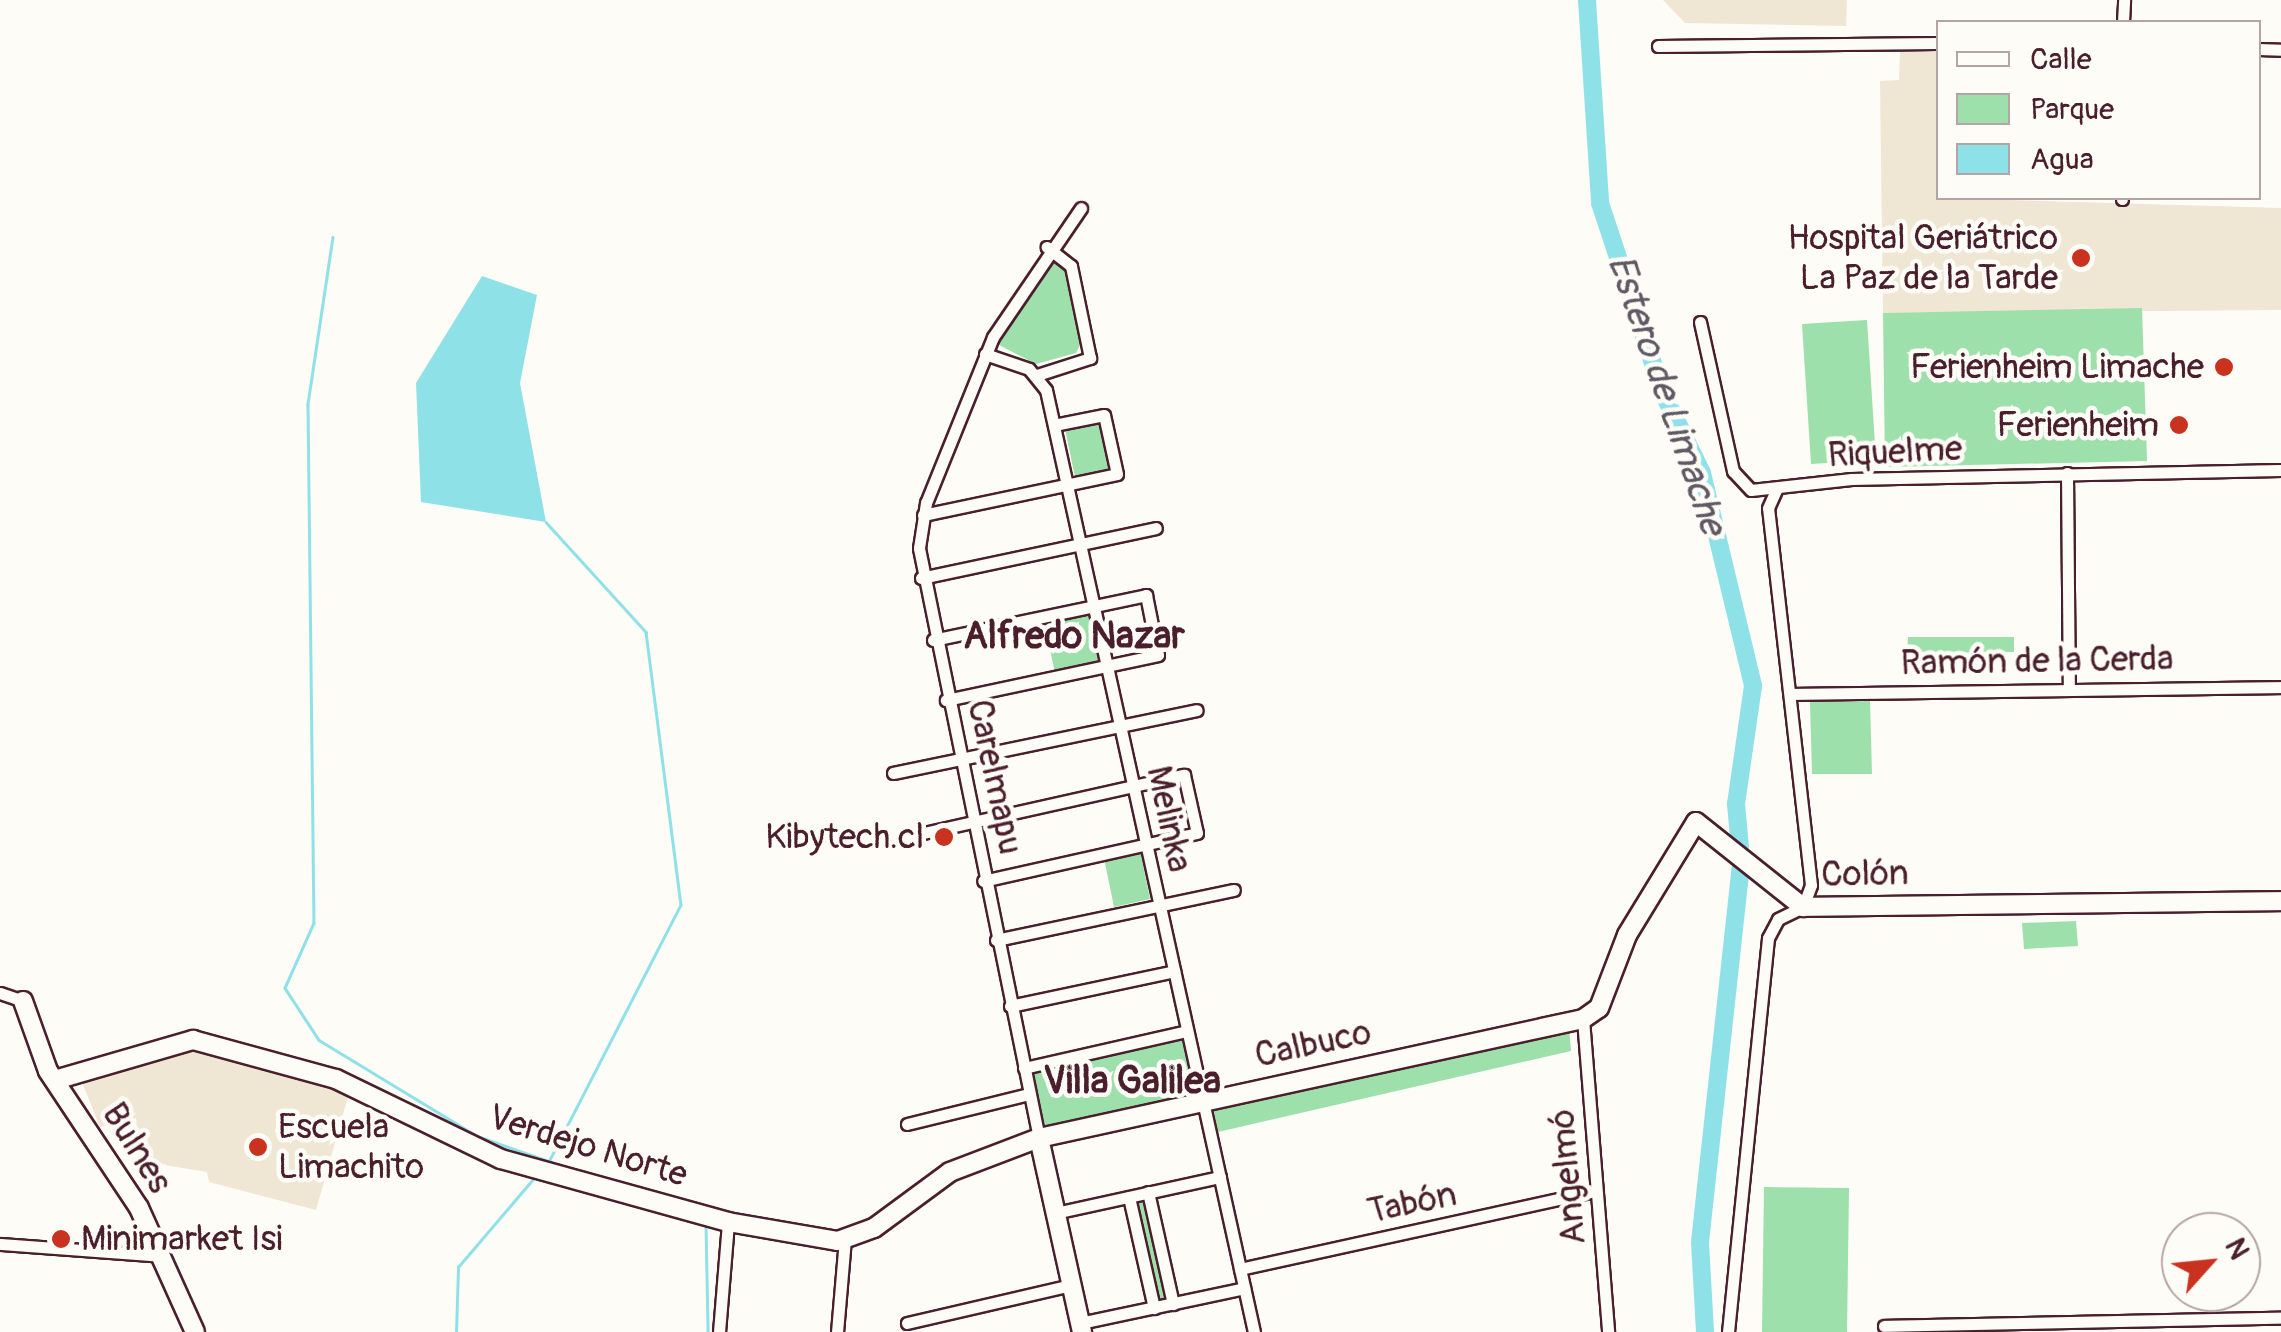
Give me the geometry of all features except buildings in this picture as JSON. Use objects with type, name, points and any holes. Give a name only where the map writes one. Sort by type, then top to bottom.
[{"type":"street","points":[[1658,46],[1936,43]]},
{"type":"street","name":"Carelmapu","points":[[1080,208],[1047,247],[985,354],[923,516],[921,578],[1081,1328]]},
{"type":"street","points":[[985,354],[1037,375],[1090,358],[1071,266],[1047,247]]},
{"type":"street","name":"Riquelme","points":[[1700,322],[1736,477],[1751,490],[2067,473],[2281,470]]},
{"type":"street","name":"Melinka","points":[[1037,375],[1054,426],[1081,545],[1254,1332]]},
{"type":"street","points":[[923,516],[1117,474],[1104,415],[1054,426]]},
{"type":"street","points":[[2067,473],[2069,685]]},
{"type":"street","points":[[1728,1332],[1768,938],[1783,914],[1804,907],[1812,885],[1794,694],[1768,508],[1778,488]]},
{"type":"street","points":[[921,578],[1156,528]]},
{"type":"street","points":[[933,640],[1146,595],[1158,655],[946,700]]},
{"type":"street","name":"Ramón de la Cerda","points":[[1794,694],[2069,685],[2281,687]]},
{"type":"street","points":[[893,773],[1197,710]]},
{"type":"street","points":[[910,836],[1184,775],[1198,833],[984,880]]},
{"type":"street","name":"Colón","points":[[1599,1008],[1627,935],[1692,824],[1710,825],[1804,907],[2281,901]]},
{"type":"street","points":[[996,940],[1234,890]]},
{"type":"street","points":[[1010,1006],[1174,972]]},
{"type":"street","points":[[0,993],[24,1001]]},
{"type":"street","name":"Bulnes","points":[[24,1001],[55,1080],[162,1256],[195,1332]]},
{"type":"street","name":"Calbuco","points":[[1039,1138],[1582,1018],[1599,1008]]},
{"type":"street","name":"Angelmó","points":[[1582,1018],[1608,1332]]},
{"type":"street","points":[[1024,1068],[1187,1030]]},
{"type":"street","name":"Verdejo Norte","points":[[55,1080],[192,1040],[336,1079],[533,1167],[728,1222],[845,1239]]},
{"type":"street","points":[[906,1124],[1029,1094]]},
{"type":"street","points":[[837,1332],[845,1239],[950,1172],[1039,1138]]},
{"type":"street","points":[[1056,1212],[1220,1177]]},
{"type":"street","name":"Tabón","points":[[1240,1269],[1596,1191]]},
{"type":"street","points":[[1148,1192],[1173,1304]]},
{"type":"street","points":[[1129,1197],[1154,1308]]},
{"type":"street","points":[[719,1332],[728,1222]]},
{"type":"street","points":[[0,1244],[162,1256]]},
{"type":"street","points":[[908,1323],[1072,1285]]},
{"type":"street","points":[[1081,1328],[1244,1288]]},
{"type":"street","points":[[1884,1326],[2281,1318]]},
{"type":"shaded area","points":[[1663,0],[1847,0],[1846,26],[1685,23]]},
{"type":"shaded area","name":"Hospital Geriátrico La Paz de la Tarde","points":[[1900,51],[1936,52],[1936,200],[2281,208],[2281,310],[1883,313],[1880,81],[1899,80]]},
{"type":"shaded area","name":"Escuela Limachito","points":[[181,1047],[349,1093],[316,1210],[209,1182],[207,1172],[140,1161],[136,1118],[100,1127],[82,1082]]},
{"type":"green space","points":[[1049,252],[1067,266],[1082,341],[1076,353],[1036,364],[995,343]]},
{"type":"green space","points":[[2142,308],[2147,461],[1885,467],[1883,313]]},
{"type":"green space","points":[[1867,320],[1876,460],[1811,464],[1802,324]]},
{"type":"green space","points":[[1100,422],[1110,470],[1075,477],[1065,429]]},
{"type":"green space","points":[[1088,612],[1099,664],[1055,673],[1044,621]]},
{"type":"green space","points":[[1908,637],[2014,637],[2014,652],[1907,653]]},
{"type":"green space","points":[[1870,701],[1872,774],[1812,774],[1810,702]]},
{"type":"green space","points":[[1140,850],[1150,899],[1114,907],[1104,858]]},
{"type":"green space","points":[[2076,921],[2078,946],[2024,949],[2022,923]]},
{"type":"green space","points":[[1569,1029],[1571,1051],[1218,1132],[1213,1107]]},
{"type":"green space","points":[[1181,1035],[1195,1094],[1045,1130],[1031,1069]]},
{"type":"green space","points":[[1764,1187],[1849,1188],[1847,1332],[1762,1332]]},
{"type":"green space","points":[[1146,1197],[1169,1300],[1155,1303],[1133,1200]]},
{"type":"water","points":[[482,276],[537,295],[520,383],[546,522],[421,502],[416,383]]},
{"type":"waterway","name":"Estero de Limache","points":[[1587,0],[1600,203],[1662,391],[1702,473],[1753,686],[1736,804],[1740,848]]},
{"type":"waterway","points":[[333,237],[308,405],[314,923],[285,988],[319,1040],[477,1136],[586,1174]]},
{"type":"waterway","points":[[546,522],[646,632],[681,905],[550,1160]]},
{"type":"waterway","name":"Estero de Limache","points":[[1705,1332],[1700,1242],[1741,864]]},
{"type":"waterway","points":[[456,1332],[458,1267],[535,1177]]},
{"type":"waterway","points":[[706,1224],[708,1332]]},
{"type":"place","name":"Hospital Geriátrico La Paz de la Tarde","points":[[2081,258]]},
{"type":"place","name":"Ferienheim Limache","points":[[2224,367]]},
{"type":"place","name":"Ferienheim","points":[[2179,425]]},
{"type":"place","name":"Kibytech.cl","points":[[944,837]]},
{"type":"place","name":"Escuela Limachito","points":[[258,1147]]},
{"type":"place","name":"Minimarket Isi","points":[[61,1239]]},
{"type":"district","name":"Alfredo Nazar","points":[[1074,637]]},
{"type":"district","name":"Villa Galilea","points":[[1132,1082]]}]
